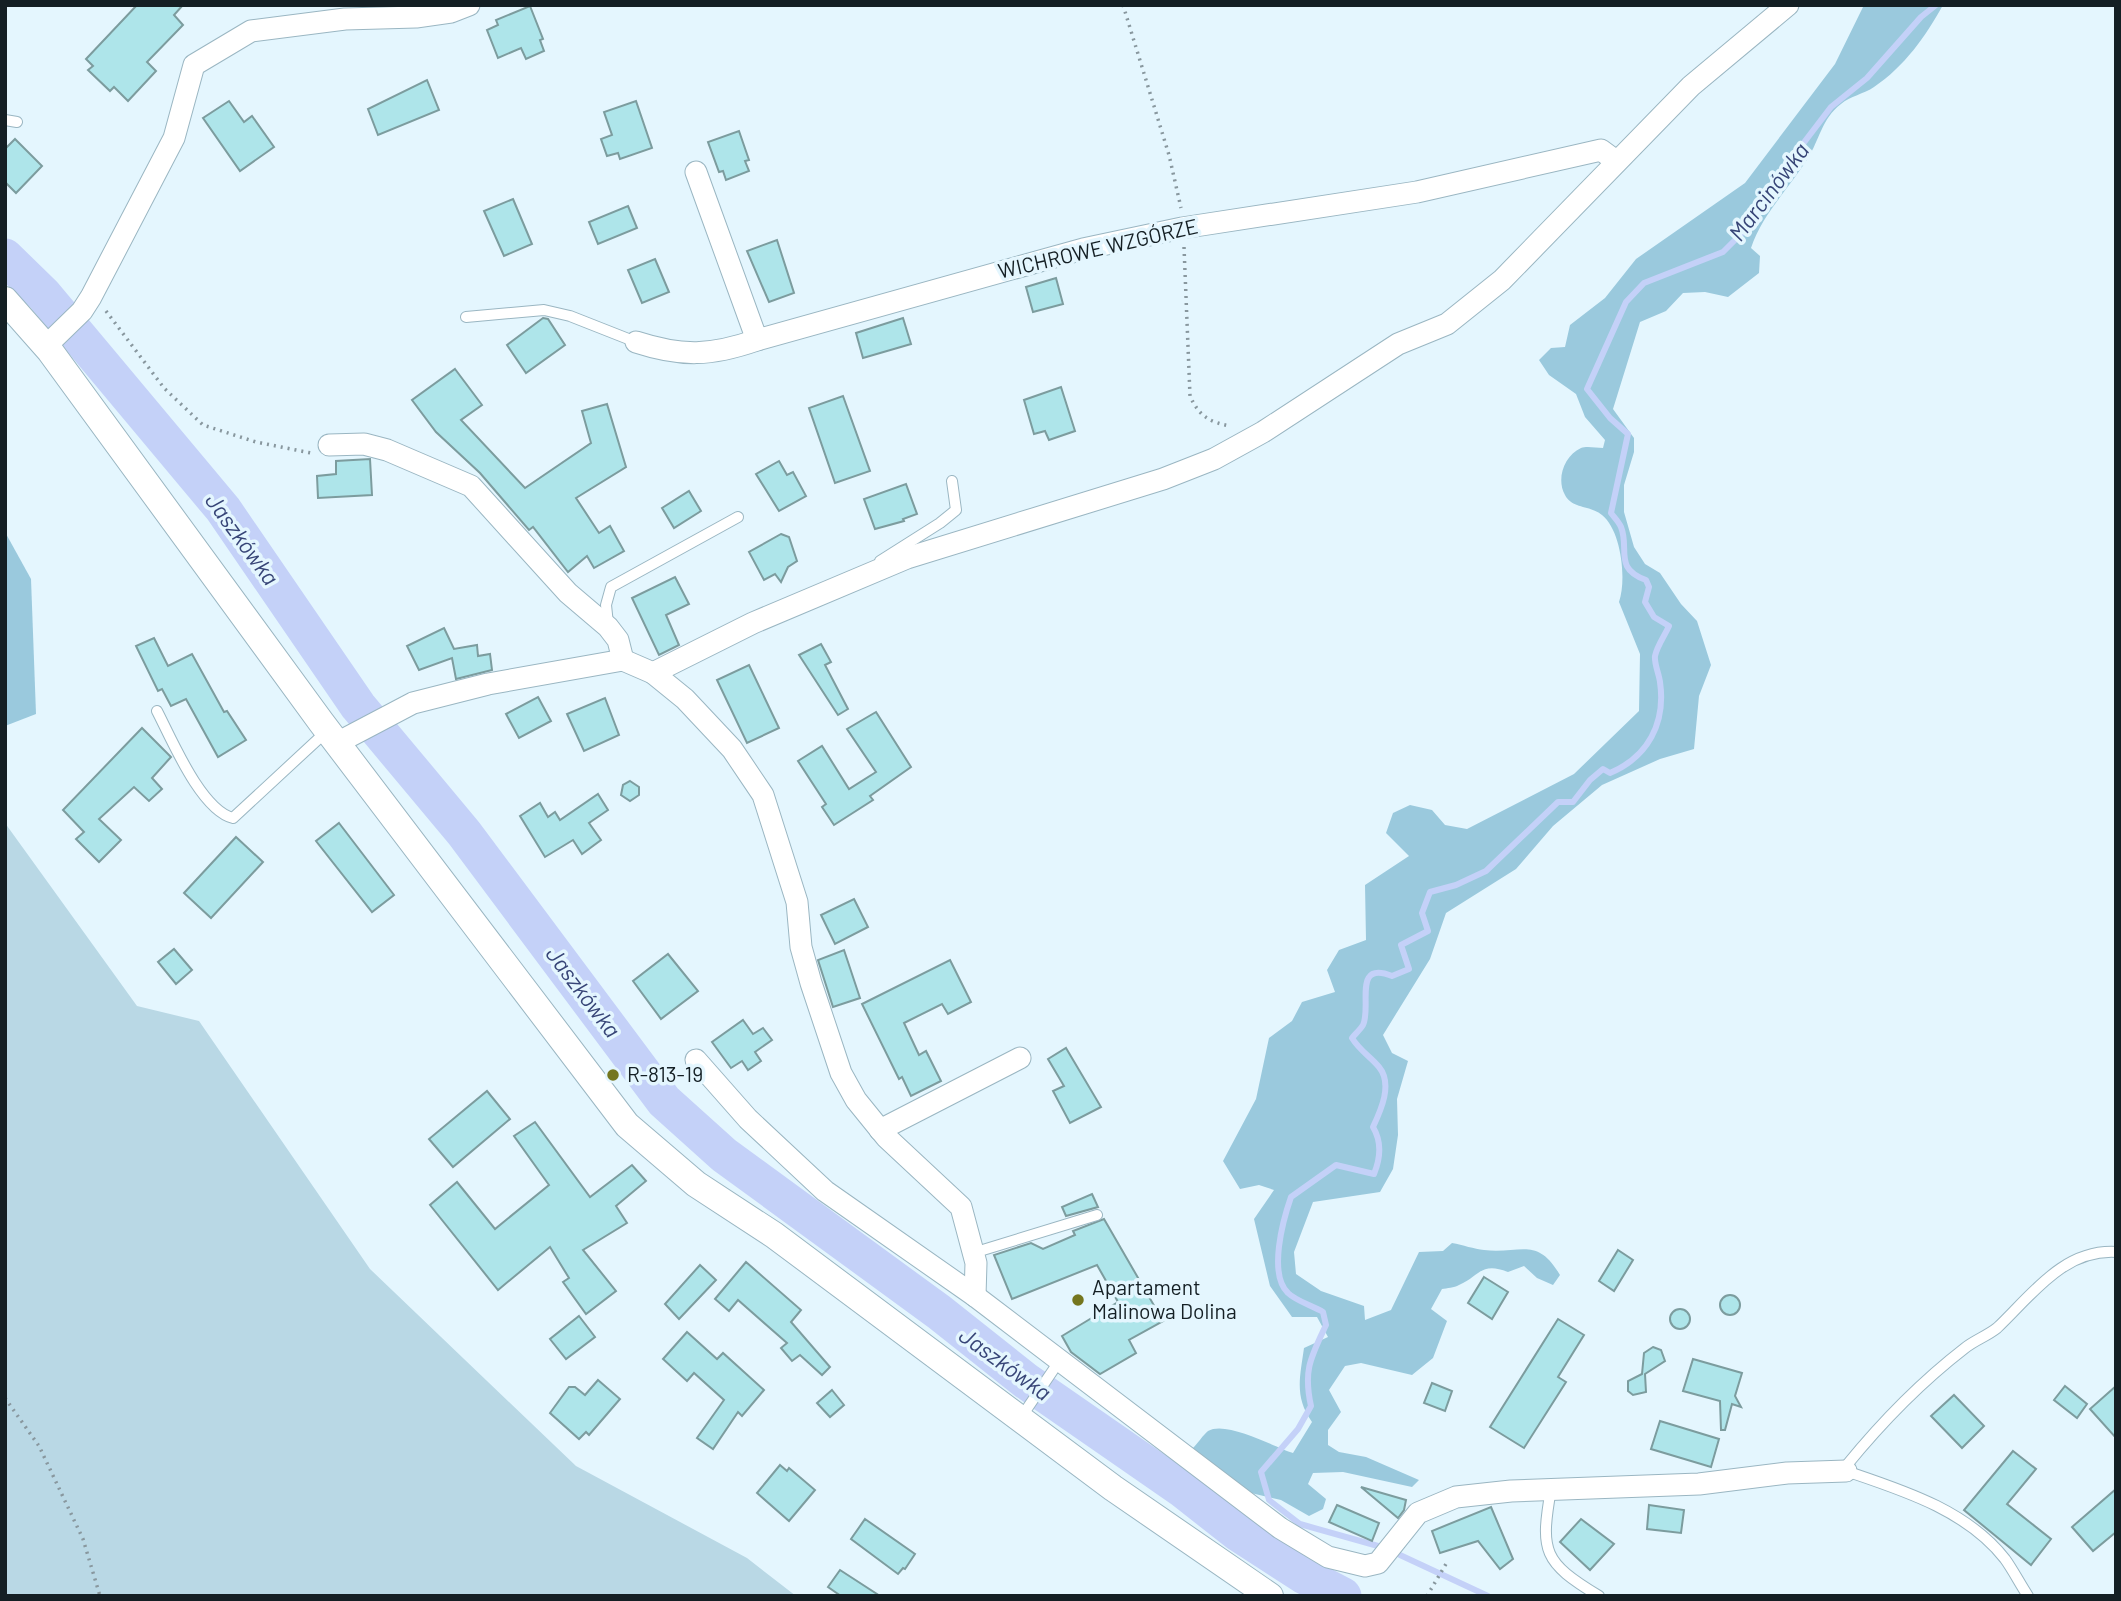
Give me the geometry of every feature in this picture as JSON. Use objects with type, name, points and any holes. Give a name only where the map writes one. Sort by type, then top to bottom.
[{"type":"street","points":[[51,341],[88,302],[174,138],[194,65],[251,31],[345,19],[416,17],[451,12],[468,5]]},
{"type":"street","points":[[653,673],[752,623],[859,577],[960,539],[1163,480],[1214,460],[1263,432],[1398,344],[1447,324],[1502,280],[1691,86],[1788,5]]},
{"type":"street","name":"WICHROWE WZGÓRZE","points":[[636,342],[683,354],[730,349],[1083,249],[1182,228],[1417,192],[1601,150],[1616,161]]},
{"type":"street","points":[[696,172],[757,340]]},
{"type":"street","points":[[5,300],[51,341],[627,1125],[696,1184],[774,1235],[1024,1412],[1113,1488],[1270,1596]]},
{"type":"street","points":[[329,445],[364,444],[387,450],[471,486],[568,593],[608,627],[618,640],[623,660]]},
{"type":"street","points":[[342,734],[413,703],[488,684],[623,660],[653,673],[685,699],[732,749],[763,795],[797,902],[801,947],[811,983],[842,1073],[856,1100],[880,1130],[961,1207],[973,1253],[975,1296]]},
{"type":"street","points":[[880,1130],[1020,1058]]},
{"type":"street","points":[[696,1060],[748,1119],[825,1191],[975,1296],[1055,1368],[1280,1528],[1328,1557],[1365,1566],[1378,1563],[1418,1513],[1456,1497],[1551,1489],[1687,1485],[1787,1473],[1846,1471]]},
{"type":"lane","points":[[466,317],[544,310],[636,342]]},
{"type":"lane","points":[[859,577],[956,510],[952,481]]},
{"type":"lane","points":[[608,627],[606,605],[611,587],[738,517]]},
{"type":"lane","points":[[157,711],[188,771],[220,815],[233,818],[342,734]]},
{"type":"lane","points":[[973,1253],[1097,1215]]},
{"type":"lane","points":[[2028,1596],[2004,1558],[1968,1523],[1910,1495],[1846,1471],[1846,1466],[1898,1408],[1965,1347],[1995,1330],[2036,1286],[2081,1259],[2105,1251],[2116,1252]]},
{"type":"lane","points":[[1024,1412],[1055,1368]]},
{"type":"lane","points":[[1551,1489],[1544,1538],[1555,1563],[1570,1578],[1599,1596]]},
{"type":"path","points":[[1123,5],[1169,155],[1181,205],[1191,396],[1198,412],[1213,422],[1263,432]]},
{"type":"path","points":[[88,302],[164,388],[203,425],[256,442],[310,453],[329,445]]},
{"type":"path","points":[[5,1398],[39,1446],[83,1539],[100,1596]]},
{"type":"path","points":[[1427,1596],[1446,1564]]},
{"type":"shaded area","points":[[1864,5],[1943,5],[1922,39],[1895,70],[1874,87],[1845,101],[1829,116],[1808,158],[1756,236],[1751,248],[1760,256],[1759,273],[1728,297],[1705,292],[1683,293],[1666,311],[1640,322],[1613,409],[1634,438],[1634,452],[1624,485],[1624,512],[1634,547],[1645,564],[1660,573],[1681,604],[1697,621],[1711,665],[1699,696],[1694,749],[1660,759],[1602,785],[1553,826],[1516,869],[1446,913],[1430,959],[1383,1035],[1392,1053],[1408,1061],[1397,1099],[1398,1135],[1393,1169],[1380,1192],[1313,1202],[1294,1252],[1296,1274],[1321,1291],[1364,1306],[1365,1320],[1391,1310],[1419,1252],[1443,1251],[1452,1243],[1484,1250],[1536,1251],[1552,1263],[1560,1275],[1553,1285],[1537,1278],[1524,1266],[1508,1272],[1492,1268],[1481,1271],[1457,1286],[1442,1289],[1431,1309],[1447,1321],[1433,1358],[1412,1375],[1361,1363],[1345,1366],[1329,1390],[1341,1412],[1328,1430],[1328,1445],[1339,1452],[1366,1457],[1419,1480],[1412,1487],[1343,1472],[1313,1473],[1308,1484],[1326,1499],[1323,1509],[1309,1516],[1281,1500],[1251,1493],[1193,1448],[1208,1431],[1226,1429],[1293,1453],[1312,1422],[1306,1413],[1301,1395],[1304,1348],[1328,1337],[1317,1317],[1292,1317],[1270,1286],[1254,1219],[1274,1190],[1259,1185],[1240,1189],[1223,1161],[1256,1099],[1269,1038],[1292,1021],[1302,1002],[1335,992],[1327,970],[1339,950],[1366,940],[1365,885],[1409,856],[1386,833],[1393,813],[1410,805],[1432,810],[1445,825],[1467,829],[1574,774],[1639,711],[1640,654],[1619,602],[1622,568],[1618,543],[1609,522],[1602,515],[1572,503],[1565,495],[1561,482],[1563,468],[1570,456],[1581,448],[1603,448],[1605,440],[1585,417],[1576,394],[1549,375],[1539,360],[1551,348],[1565,347],[1570,325],[1605,298],[1636,259],[1745,183],[1835,64]]},
{"type":"shaded area","points":[[5,532],[31,579],[36,714],[5,726]]},
{"type":"shaded area","points":[[5,823],[137,1006],[199,1021],[370,1269],[576,1466],[747,1558],[796,1596],[5,1596]]},
{"type":"building","points":[[137,5],[183,5],[174,15],[183,25],[147,62],[156,71],[128,101],[114,87],[110,91],[88,70],[93,66],[86,59]]},
{"type":"building","points":[[530,6],[543,39],[540,40],[544,51],[526,59],[521,48],[498,58],[487,30],[498,25],[496,20]]},
{"type":"building","points":[[427,80],[439,110],[378,135],[368,109]]},
{"type":"building","points":[[229,101],[244,122],[252,116],[274,147],[240,171],[203,118]]},
{"type":"building","points":[[636,101],[652,148],[620,159],[618,153],[607,156],[601,139],[612,135],[604,112]]},
{"type":"building","points":[[739,131],[749,160],[745,161],[749,171],[726,180],[723,171],[719,172],[708,142]]},
{"type":"building","points":[[15,139],[42,166],[16,193],[5,182],[5,149]]},
{"type":"building","points":[[513,199],[532,244],[504,256],[484,211]]},
{"type":"building","points":[[628,206],[637,228],[598,244],[589,222]]},
{"type":"building","points":[[777,240],[794,293],[769,302],[747,251]]},
{"type":"building","points":[[655,259],[669,292],[642,303],[628,270]]},
{"type":"building","points":[[1056,278],[1063,304],[1033,312],[1026,287]]},
{"type":"building","points":[[543,318],[548,319],[565,345],[526,373],[507,345]]},
{"type":"building","points":[[903,318],[911,344],[863,358],[856,333]]},
{"type":"building","points":[[455,369],[482,405],[461,420],[525,488],[591,443],[582,411],[607,404],[626,467],[576,498],[599,533],[610,526],[624,551],[594,568],[587,556],[568,572],[533,527],[529,530],[480,473],[436,432],[412,400]]},
{"type":"building","points":[[1061,387],[1075,431],[1049,440],[1045,431],[1034,434],[1024,400]]},
{"type":"building","points":[[843,396],[870,471],[835,483],[809,408]]},
{"type":"building","points":[[370,459],[372,495],[318,498],[317,476],[336,474],[336,461]]},
{"type":"building","points":[[779,461],[787,475],[793,472],[806,496],[779,511],[756,474]]},
{"type":"building","points":[[906,484],[917,514],[903,519],[904,521],[875,529],[864,499]]},
{"type":"building","points":[[689,491],[701,511],[674,528],[662,508]]},
{"type":"building","points":[[781,534],[789,537],[797,561],[788,567],[781,582],[775,574],[764,580],[749,552]]},
{"type":"building","points":[[675,577],[689,604],[666,615],[679,645],[659,655],[632,598]]},
{"type":"building","points":[[444,628],[454,649],[477,645],[478,656],[490,654],[492,670],[456,679],[452,658],[419,670],[407,646]]},
{"type":"building","points":[[154,638],[168,666],[192,654],[224,712],[227,711],[246,740],[218,757],[186,699],[171,706],[162,689],[158,691],[136,646]]},
{"type":"building","points":[[821,644],[831,662],[825,665],[848,709],[838,715],[799,655]]},
{"type":"building","points":[[749,665],[779,728],[747,743],[717,680]]},
{"type":"building","points":[[538,697],[551,721],[519,738],[506,714]]},
{"type":"building","points":[[605,698],[619,735],[584,751],[567,714]]},
{"type":"building","points":[[876,712],[911,767],[870,796],[873,800],[834,825],[822,807],[826,804],[798,761],[822,746],[849,789],[876,772],[847,729]]},
{"type":"building","points":[[142,728],[171,757],[152,778],[162,789],[149,801],[134,787],[99,819],[121,840],[99,862],[76,839],[84,832],[63,810]]},
{"type":"building","points":[[630,781],[639,787],[639,795],[630,801],[621,795],[623,785]]},
{"type":"building","points":[[598,794],[608,810],[589,823],[601,840],[582,854],[573,840],[545,857],[520,816],[540,803],[548,817],[555,812],[560,820]]},
{"type":"building","points":[[339,823],[394,895],[372,912],[316,841]]},
{"type":"building","points":[[236,837],[263,862],[211,918],[184,893]]},
{"type":"building","points":[[854,899],[868,927],[835,944],[821,915]]},
{"type":"building","points":[[174,949],[192,970],[176,984],[158,962]]},
{"type":"building","points":[[844,950],[860,998],[833,1007],[818,960]]},
{"type":"building","points":[[668,954],[698,991],[661,1019],[633,981]]},
{"type":"building","points":[[950,960],[971,1002],[948,1014],[942,1004],[904,1023],[919,1055],[926,1051],[941,1081],[911,1096],[902,1077],[899,1079],[862,1004]]},
{"type":"building","points":[[743,1020],[753,1034],[763,1028],[772,1040],[755,1052],[761,1061],[748,1070],[742,1061],[731,1068],[712,1042]]},
{"type":"building","points":[[1066,1048],[1101,1107],[1070,1123],[1053,1091],[1064,1086],[1048,1059]]},
{"type":"building","points":[[487,1091],[510,1119],[453,1167],[429,1139]]},
{"type":"building","points":[[535,1122],[590,1197],[632,1165],[646,1181],[616,1206],[627,1223],[583,1250],[616,1291],[586,1314],[563,1282],[569,1278],[550,1247],[498,1290],[430,1205],[457,1182],[495,1229],[549,1185],[514,1136]]},
{"type":"building","points":[[1092,1194],[1098,1207],[1066,1216],[1062,1207]]},
{"type":"building","points":[[1104,1219],[1163,1321],[1129,1340],[1136,1353],[1100,1374],[1071,1352],[1062,1336],[1118,1302],[1097,1265],[1012,1299],[994,1255],[1031,1243],[1043,1249],[1075,1235],[1073,1231]]},
{"type":"building","points":[[1618,1250],[1633,1260],[1614,1291],[1599,1281]]},
{"type":"building","points":[[746,1262],[801,1310],[791,1322],[830,1367],[822,1375],[800,1355],[792,1361],[781,1348],[787,1343],[738,1300],[729,1311],[715,1299]]},
{"type":"building","points":[[700,1265],[716,1280],[679,1319],[665,1304]]},
{"type":"building","points":[[1484,1277],[1508,1292],[1492,1319],[1468,1303]]},
{"type":"building","points":[[1726,1295],[1734,1295],[1740,1305],[1734,1315],[1726,1315],[1720,1309],[1720,1301]]},
{"type":"building","points":[[1676,1309],[1684,1309],[1690,1319],[1684,1329],[1676,1329],[1670,1323],[1670,1315]]},
{"type":"building","points":[[579,1316],[595,1337],[566,1359],[550,1339]]},
{"type":"building","points":[[1558,1319],[1584,1335],[1558,1377],[1566,1382],[1524,1448],[1490,1427]]},
{"type":"building","points":[[687,1332],[717,1359],[723,1353],[764,1390],[742,1416],[738,1412],[713,1449],[697,1438],[724,1400],[694,1373],[687,1381],[663,1359]]},
{"type":"building","points":[[1653,1347],[1661,1350],[1665,1361],[1645,1374],[1646,1392],[1633,1395],[1628,1391],[1628,1381],[1642,1374],[1644,1353]]},
{"type":"building","points":[[1693,1359],[1742,1373],[1735,1396],[1741,1407],[1732,1404],[1725,1430],[1721,1430],[1720,1401],[1683,1391]]},
{"type":"building","points":[[598,1380],[620,1399],[589,1435],[586,1432],[579,1439],[550,1413],[569,1387],[575,1387],[585,1395]]},
{"type":"building","points":[[1432,1383],[1452,1391],[1445,1411],[1424,1403]]},
{"type":"building","points":[[2065,1386],[2087,1404],[2077,1418],[2054,1400]]},
{"type":"building","points":[[2116,1386],[2116,1438],[2090,1409]]},
{"type":"building","points":[[832,1390],[844,1405],[830,1417],[817,1403]]},
{"type":"building","points":[[1954,1395],[1984,1426],[1962,1448],[1931,1416]]},
{"type":"building","points":[[1660,1421],[1719,1439],[1711,1467],[1651,1449]]},
{"type":"building","points":[[2013,1451],[2036,1469],[2007,1504],[2051,1539],[2031,1565],[1964,1510]]},
{"type":"building","points":[[780,1465],[787,1471],[789,1468],[815,1490],[789,1521],[757,1493]]},
{"type":"building","points":[[1361,1487],[1406,1500],[1404,1510],[1398,1518]]},
{"type":"building","points":[[2116,1489],[2116,1532],[2093,1551],[2072,1527]]},
{"type":"building","points":[[1337,1505],[1379,1523],[1372,1541],[1329,1522]]},
{"type":"building","points":[[1649,1505],[1684,1510],[1681,1533],[1647,1529]]},
{"type":"building","points":[[1491,1507],[1513,1559],[1500,1569],[1478,1541],[1440,1553],[1432,1531]]},
{"type":"building","points":[[865,1519],[915,1554],[898,1574],[851,1539]]},
{"type":"building","points":[[1581,1519],[1614,1544],[1590,1570],[1560,1542]]},
{"type":"building","points":[[840,1570],[880,1596],[841,1596],[828,1587]]},
{"type":"waterway","name":"Marcinówka","points":[[1378,1546],[1300,1524],[1269,1500],[1261,1472],[1298,1429],[1311,1406],[1308,1373],[1326,1325],[1323,1312],[1295,1298],[1282,1284],[1279,1273],[1279,1246],[1291,1197],[1336,1165],[1374,1174],[1378,1162],[1380,1150],[1373,1127],[1384,1097],[1385,1081],[1379,1067],[1352,1038],[1363,1025],[1368,980],[1372,974],[1392,976],[1409,969],[1401,945],[1428,931],[1422,913],[1430,892],[1456,885],[1486,871],[1558,802],[1573,802],[1590,780],[1603,769],[1610,773],[1623,766],[1635,758],[1652,737],[1657,725],[1661,697],[1655,656],[1669,626],[1654,617],[1645,602],[1649,587],[1646,580],[1629,570],[1624,557],[1621,527],[1611,513],[1628,434],[1610,418],[1587,389],[1626,302],[1644,283],[1723,252],[1747,228],[1774,192],[1799,149],[1831,107],[1867,78],[1921,17],[1936,5]]},
{"type":"waterway","name":"Jaszkówka","points":[[5,257],[44,295],[223,509],[358,706],[464,833],[664,1101],[724,1155],[939,1312],[1026,1381],[1182,1489],[1238,1533],[1303,1575],[1343,1596]]},
{"type":"waterway","name":"Marcinówka","points":[[1400,1555],[1488,1596]]},
{"type":"place","name":"R-813-19","points":[[613,1075]]},
{"type":"place","name":"Apartament Malinowa Dolina","points":[[1078,1300]]}]
